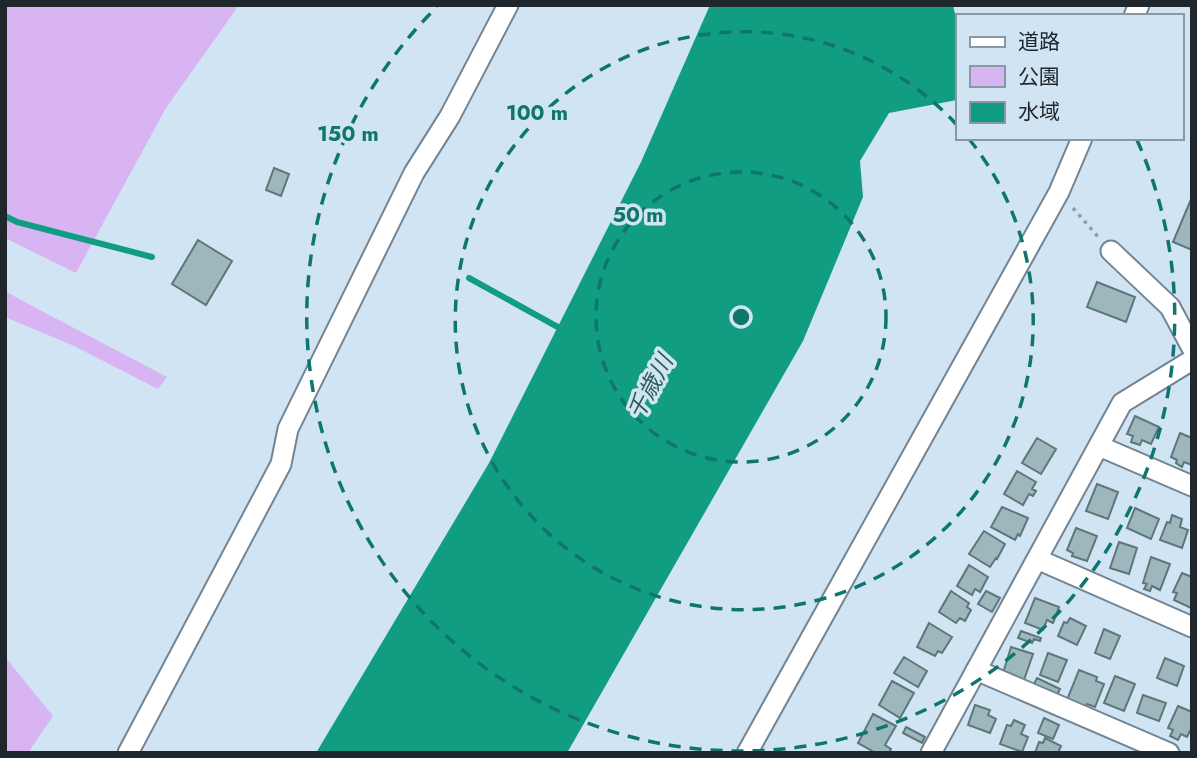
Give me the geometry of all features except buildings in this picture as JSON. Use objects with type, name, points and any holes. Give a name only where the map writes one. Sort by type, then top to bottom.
[{"type":"street","points":[[128,753],[281,464],[288,429],[414,173],[450,116],[508,5]]},
{"type":"street","points":[[747,753],[1059,192],[1081,140]]},
{"type":"street","points":[[1111,251],[1170,307],[1192,348]]},
{"type":"street","points":[[931,753],[1122,403],[1192,360]]},
{"type":"street","points":[[1099,446],[1192,486]]},
{"type":"street","points":[[1037,559],[1192,627]]},
{"type":"street","points":[[976,670],[1169,753]]},
{"type":"path","points":[[1059,192],[1111,251]]},
{"type":"green space","points":[[5,5],[239,5],[166,108],[76,273],[5,238]]},
{"type":"green space","points":[[5,291],[167,377],[158,389],[74,346],[5,317]]},
{"type":"green space","points":[[5,657],[53,716],[28,753],[5,753]]},
{"type":"water","name":"千歳川","points":[[710,5],[953,5],[956,18],[956,100],[889,113],[860,161],[863,197],[803,341],[567,753],[316,753],[489,463],[641,162]]},
{"type":"waterway","points":[[5,216],[17,222],[152,257]]},
{"type":"waterway","points":[[469,278],[565,331]]}]
